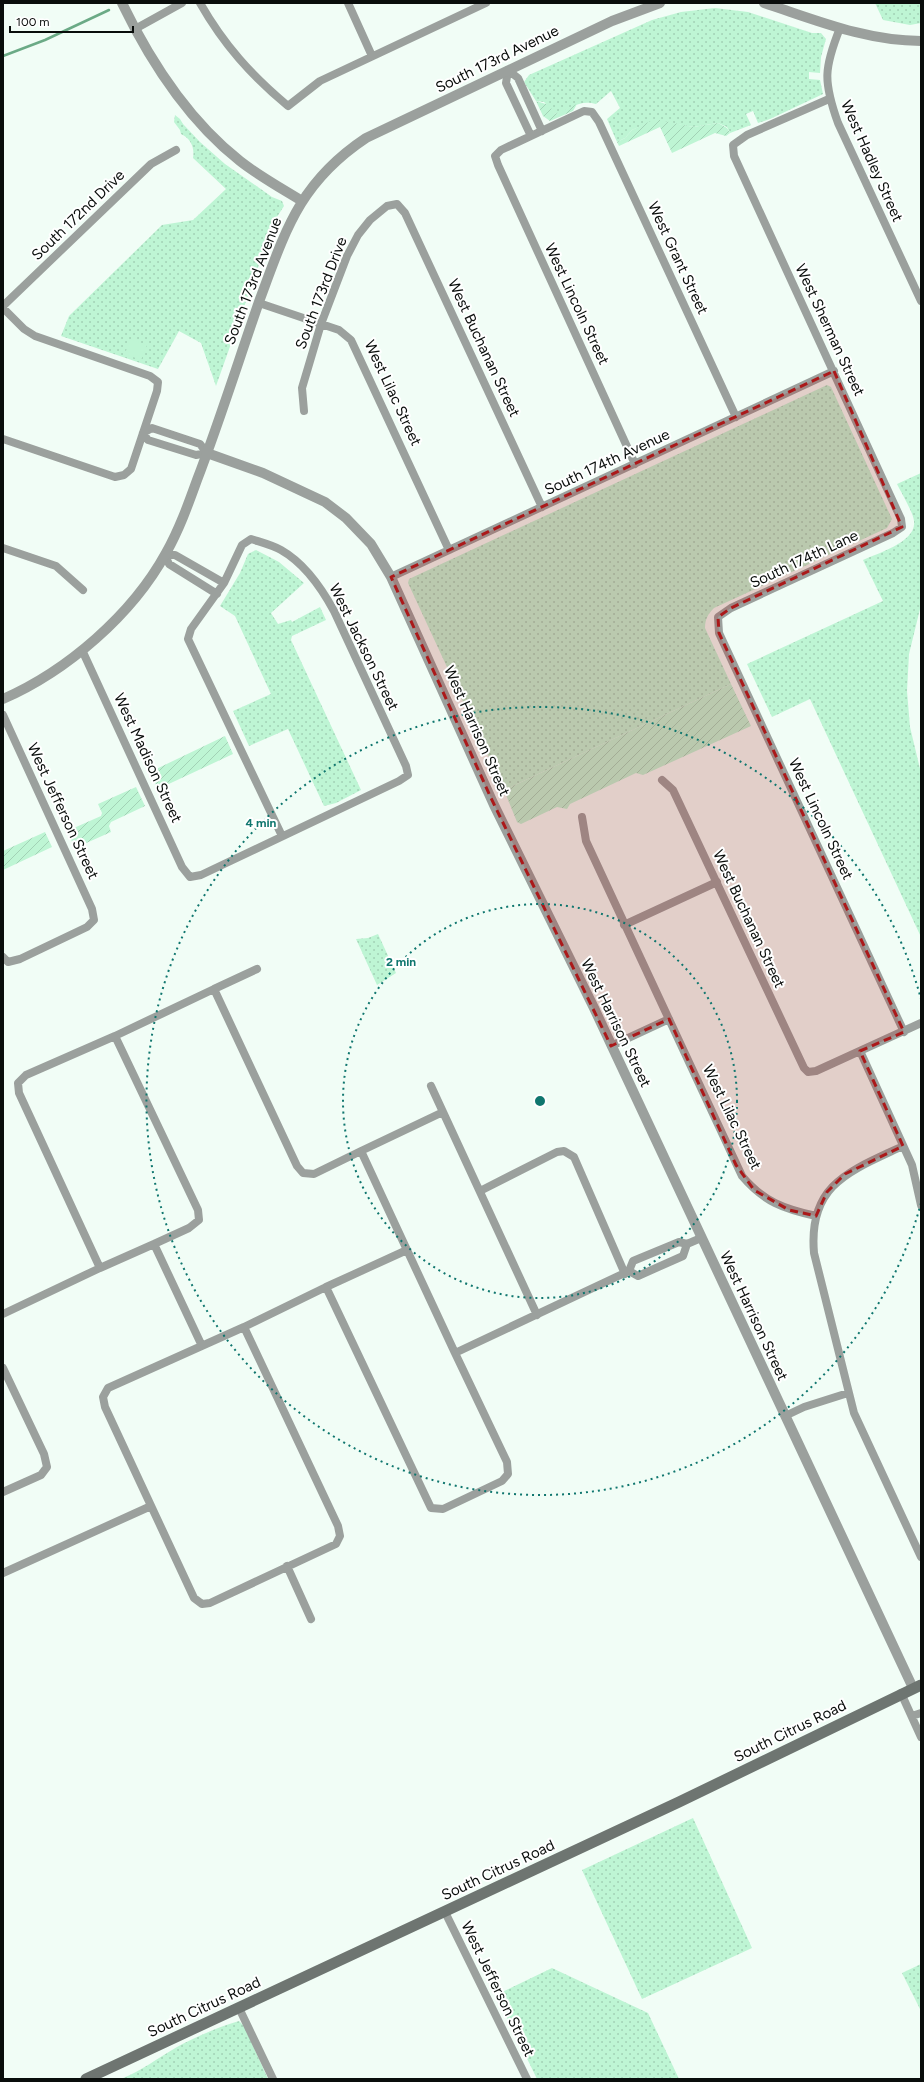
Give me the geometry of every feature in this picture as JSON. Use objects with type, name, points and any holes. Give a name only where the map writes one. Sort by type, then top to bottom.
[{"type":"main road","name":"South Citrus Road","points":[[86,2079],[789,1750],[917,1686]]},
{"type":"street","points":[[122,3],[135,29],[161,73],[192,115],[240,162],[302,201]]},
{"type":"street","points":[[135,29],[182,3]]},
{"type":"street","points":[[200,3],[217,32],[238,59],[261,83],[288,106],[320,81],[469,7],[486,3]]},
{"type":"street","points":[[348,3],[372,56]]},
{"type":"street","name":"South 173rd Avenue","points":[[3,699],[64,664],[82,650],[143,588],[165,554],[178,530],[207,453],[279,247],[302,201],[327,168],[366,138],[612,21],[660,3]]},
{"type":"street","points":[[764,3],[868,36],[896,41],[921,41]]},
{"type":"street","name":"West Hadley Street","points":[[840,28],[829,57],[827,69],[829,99],[838,122],[921,301]]},
{"type":"street","points":[[508,70],[518,78],[542,131],[531,136],[506,83],[508,70]]},
{"type":"street","name":"West Sherman Street","points":[[829,99],[747,136],[733,145],[734,156],[901,519],[902,526]]},
{"type":"street","name":"West Grant Street","points":[[542,131],[584,111],[592,112],[602,129],[736,417]]},
{"type":"street","name":"West Lincoln Street","points":[[531,136],[501,150],[495,156],[504,179],[635,464]]},
{"type":"street","name":"South 172nd Drive","points":[[3,307],[151,164],[176,150]]},
{"type":"street","name":"South 173rd Drive","points":[[304,411],[302,388],[321,324],[347,256],[358,235],[370,220],[387,206],[397,204]]},
{"type":"street","name":"West Buchanan Street","points":[[397,204],[405,214],[542,507]]},
{"type":"street","name":"West Lilac Street","points":[[259,303],[339,330],[351,340],[449,550]]},
{"type":"street","points":[[3,307],[24,329],[35,336],[150,376],[158,382],[157,391],[131,469],[124,475],[115,477],[3,438]]},
{"type":"street","name":"South 174th Avenue","points":[[391,577],[834,372]]},
{"type":"street","name":"West Harrison Street","points":[[207,453],[200,444],[152,428],[143,433],[148,440],[196,455],[207,453],[263,473],[326,502],[346,518],[371,544],[391,577],[494,805],[611,1046],[785,1416],[917,1686]]},
{"type":"street","name":"South 174th Lane","points":[[718,617],[731,608],[893,533],[902,526]]},
{"type":"street","name":"West Jackson Street","points":[[224,583],[242,545],[251,539],[280,550],[299,565],[324,594],[406,766],[408,775],[399,781],[282,836]]},
{"type":"street","points":[[3,548],[56,566],[83,590]]},
{"type":"street","points":[[217,594],[169,564],[165,554],[175,555],[224,583],[217,594],[191,629],[188,639],[282,836]]},
{"type":"street","name":"West Lincoln Street","points":[[718,617],[719,633],[904,1032]]},
{"type":"street","name":"West Madison Street","points":[[82,650],[182,867],[190,877],[200,875],[282,836]]},
{"type":"street","name":"West Jefferson Street","points":[[3,715],[92,909],[94,920],[87,927],[20,959],[5,959]]},
{"type":"street","name":"West Buchanan Street","points":[[662,780],[673,790],[800,1062],[808,1072],[816,1071],[860,1051]]},
{"type":"street","name":"West Lilac Street","points":[[582,817],[586,841],[742,1176],[754,1190],[770,1202],[789,1210],[816,1216]]},
{"type":"street","points":[[624,925],[717,882]]},
{"type":"street","points":[[100,1268],[19,1093],[18,1083],[26,1075],[115,1036],[257,969]]},
{"type":"street","points":[[214,989],[297,1166],[303,1173],[314,1174],[443,1112]]},
{"type":"street","points":[[611,1046],[669,1019]]},
{"type":"street","points":[[921,1024],[860,1051],[912,1165],[921,1205]]},
{"type":"street","points":[[3,1314],[189,1228],[199,1220],[198,1210],[115,1036]]},
{"type":"street","points":[[431,1086],[537,1315]]},
{"type":"street","points":[[903,1146],[845,1174],[827,1192],[816,1216],[813,1237],[814,1253],[854,1413],[921,1557]]},
{"type":"street","points":[[326,1287],[423,1495],[431,1508],[443,1509],[502,1481],[508,1474],[507,1462],[361,1151]]},
{"type":"street","points":[[480,1191],[557,1152],[564,1151],[574,1157],[627,1272],[638,1276],[683,1256],[688,1244]]},
{"type":"street","points":[[455,1353],[627,1272],[633,1261],[678,1242],[688,1244],[701,1238]]},
{"type":"street","points":[[154,1244],[202,1346]]},
{"type":"street","points":[[244,1327],[340,1536],[336,1544],[210,1603],[202,1604],[194,1598],[105,1408],[103,1397],[108,1388],[244,1327],[407,1250]]},
{"type":"street","points":[[3,1368],[44,1454],[47,1467],[41,1475],[3,1492]]},
{"type":"street","points":[[785,1416],[804,1407],[848,1393]]},
{"type":"street","points":[[3,1573],[151,1506]]},
{"type":"street","points":[[287,1566],[312,1620]]},
{"type":"street","points":[[902,1693],[921,1737]]},
{"type":"street","points":[[912,1716],[921,1713]]},
{"type":"street","name":"West Jefferson Street","points":[[445,1912],[527,2079]]},
{"type":"street","points":[[239,2008],[273,2079]]},
{"type":"highlighted area","points":[[834,371],[902,527],[731,608],[718,617],[719,633],[904,1032],[860,1051],[903,1146],[845,1174],[827,1192],[816,1216],[789,1210],[754,1190],[736,1165],[669,1019],[611,1046],[491,798],[391,577]]},
{"type":"green space","points":[[875,3],[921,3],[921,23],[910,25],[883,20]]},
{"type":"green space","points":[[715,8],[748,12],[812,33],[821,33],[826,39],[821,57],[820,73],[809,72],[809,79],[820,80],[823,94],[770,119],[758,123],[753,111],[746,114],[751,125],[730,133],[727,127],[718,123],[693,127],[655,120],[632,130],[625,138],[617,142],[607,119],[620,108],[611,91],[596,104],[585,103],[575,105],[555,114],[544,102],[536,101],[524,82],[529,75],[652,20],[681,12]]},
{"type":"green space","points":[[536,101],[549,105],[555,114],[577,104],[573,111],[550,121],[543,116]]},
{"type":"green space","points":[[175,115],[200,142],[225,164],[272,197],[282,201],[284,206],[275,220],[216,386],[201,343],[179,331],[158,369],[61,336],[69,316],[162,225],[193,220],[226,189],[193,158],[191,143],[181,134],[174,122]]},
{"type":"green space","points":[[655,119],[693,127],[718,123],[727,128],[730,133],[726,136],[715,133],[672,153],[660,127],[619,146],[617,142],[625,138],[632,130]]},
{"type":"green space","points":[[130,339],[147,345],[141,360],[125,354]]},
{"type":"green space","points":[[827,385],[831,387],[892,519],[887,528],[714,608],[710,612],[707,617],[705,628],[731,684],[504,790],[408,583],[409,579]]},
{"type":"green space","points":[[921,473],[921,605],[909,654],[907,691],[910,727],[921,773],[921,937],[810,699],[772,717],[747,664],[883,601],[863,560],[895,546],[909,535],[913,528],[914,521],[910,508],[897,484]]},
{"type":"green space","points":[[256,550],[279,562],[304,583],[271,613],[278,624],[291,620],[292,622],[320,607],[326,620],[292,636],[291,640],[361,790],[336,803],[324,806],[288,729],[249,746],[233,711],[271,694],[235,616],[220,606],[240,573],[248,554]]},
{"type":"green space","points":[[731,684],[751,726],[643,775],[636,773],[570,804],[567,809],[557,807],[521,824],[517,822],[504,790]]},
{"type":"green space","points":[[225,736],[233,754],[158,789],[150,772]]},
{"type":"green space","points":[[136,787],[145,806],[111,822],[109,826],[111,832],[75,848],[67,831],[101,816],[102,813],[98,804]]},
{"type":"green space","points":[[45,832],[52,847],[3,870],[3,851]]},
{"type":"green space","points":[[378,934],[396,973],[377,985],[356,939],[368,938]]},
{"type":"green space","points":[[693,1818],[752,1948],[642,1999],[582,1870]]},
{"type":"green space","points":[[921,1964],[921,2011],[902,1973]]},
{"type":"green space","points":[[552,1968],[648,2013],[679,2079],[537,2079],[496,1995]]},
{"type":"green space","points":[[239,2021],[244,2026],[268,2079],[121,2079],[136,2072],[177,2047],[215,2029]]},
{"type":"waterway","points":[[3,56],[45,40],[109,10]]}]
